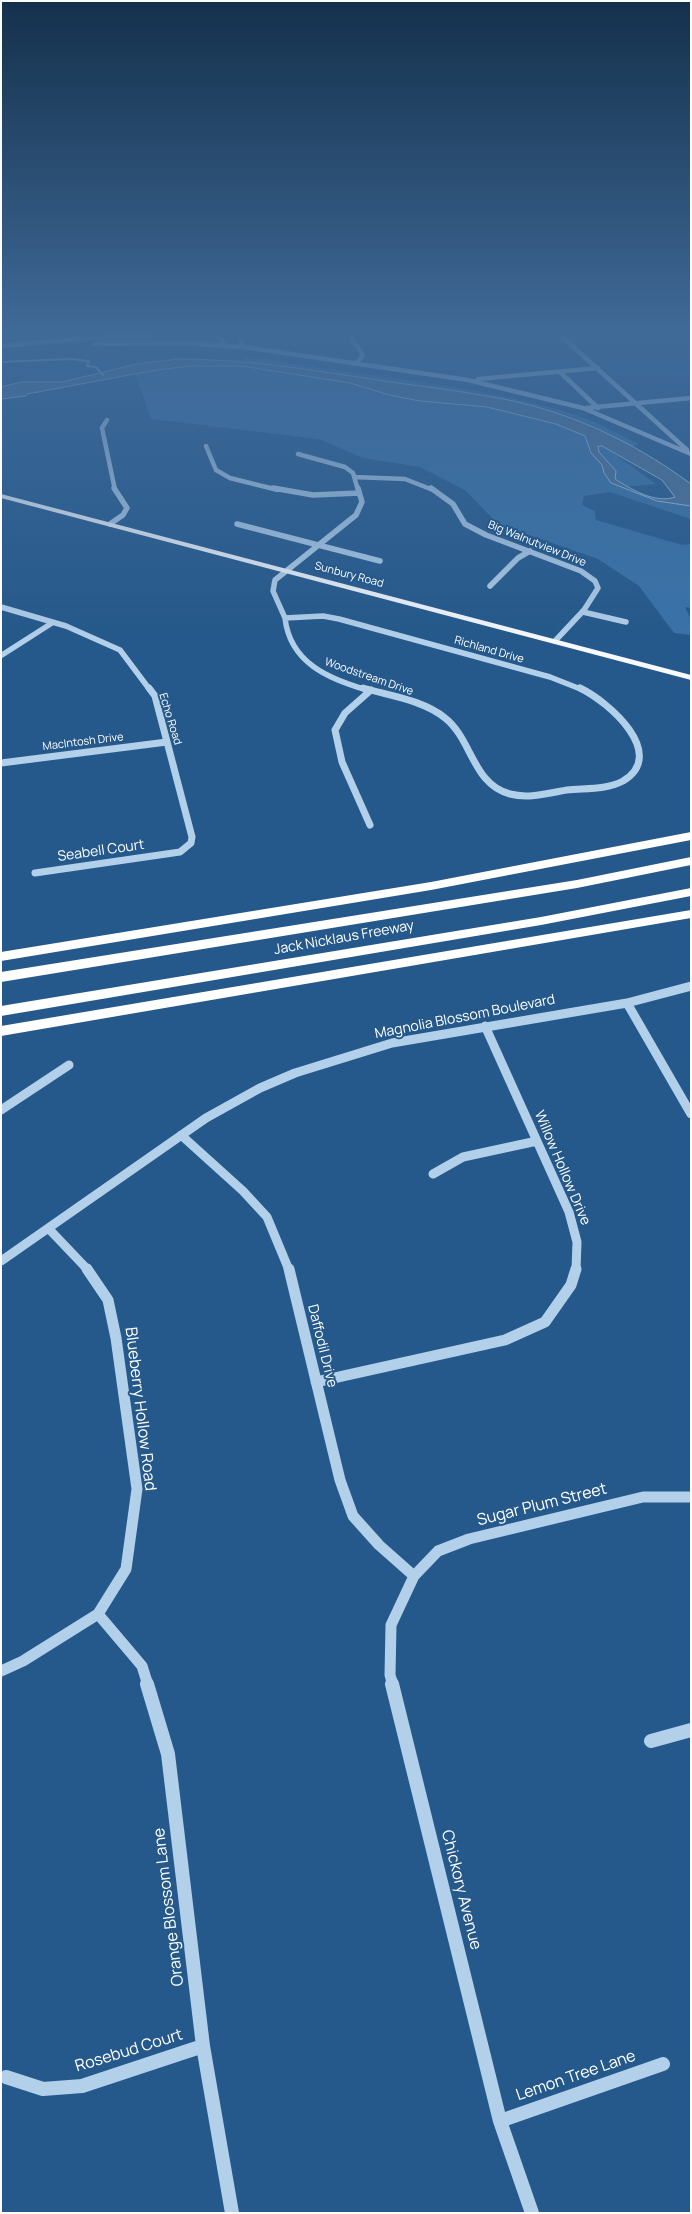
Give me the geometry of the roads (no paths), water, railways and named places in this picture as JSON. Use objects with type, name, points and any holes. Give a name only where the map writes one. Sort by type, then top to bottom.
[{"type":"highway","points":[[5,956],[422,888],[691,836]]},
{"type":"highway","name":"Jack Nicklaus Freeway","points":[[1,977],[577,884],[691,861]]},
{"type":"highway","name":"Jack Nicklaus Freeway","points":[[1,1011],[531,923],[691,892]]},
{"type":"highway","points":[[1,1031],[691,914]]},
{"type":"main road","name":"Sunbury Road","points":[[3,498],[287,570],[691,678]]},
{"type":"street","points":[[102,435],[114,488],[127,508],[123,515],[110,524]]},
{"type":"street","points":[[648,435],[691,454]]},
{"type":"street","points":[[670,435],[691,454]]},
{"type":"street","points":[[206,446],[216,470],[230,478],[305,494],[359,493]]},
{"type":"street","points":[[298,454],[345,467],[354,477]]},
{"type":"street","name":"Woodstream Drive","points":[[354,477],[362,502],[356,516],[275,580],[273,591],[285,618],[283,618],[296,652],[320,673],[424,706],[446,716],[459,730],[484,777],[491,786],[503,792]]},
{"type":"street","name":"Big Walnutview Drive","points":[[354,477],[405,479],[430,487],[453,504],[465,524],[486,535],[581,571],[595,581],[598,588],[583,612],[555,642]]},
{"type":"street","points":[[237,524],[380,561]]},
{"type":"street","points":[[490,586],[518,558],[530,551]]},
{"type":"street","name":"Echo Road","points":[[1,608],[52,623],[120,650],[155,696],[192,837],[191,843],[186,848],[170,854]]},
{"type":"street","points":[[583,612],[626,622]]},
{"type":"street","name":"Richland Drive","points":[[285,618],[323,616],[339,619],[557,680],[593,696],[619,718],[640,747],[642,758],[638,771],[622,782],[538,795],[520,795],[503,792]]},
{"type":"street","points":[[2,655],[52,623]]},
{"type":"street","points":[[370,690],[340,718],[334,733],[338,748],[370,825]]},
{"type":"street","name":"MacIntosh Drive","points":[[1,763],[167,742]]},
{"type":"street","name":"Seabell Court","points":[[35,873],[170,854]]},
{"type":"street","name":"Magnolia Blossom Boulevard","points":[[1,1261],[181,1135],[260,1088],[295,1073],[392,1043],[627,1003],[691,986]]},
{"type":"street","points":[[627,1003],[691,1114]]},
{"type":"street","name":"Willow Hollow Drive","points":[[316,1382],[505,1340],[545,1322],[573,1279],[577,1242],[569,1212],[485,1026]]},
{"type":"street","points":[[1,1110],[69,1064]]},
{"type":"street","name":"Daffodil Drive","points":[[181,1135],[243,1191],[267,1217],[288,1264],[340,1480],[353,1516],[379,1545],[414,1576]]},
{"type":"street","points":[[433,1174],[464,1157],[537,1141]]},
{"type":"street","name":"Blueberry Hollow Road","points":[[1,1671],[22,1661],[98,1614],[126,1569],[137,1489],[116,1338],[108,1300],[88,1269],[49,1229]]},
{"type":"street","name":"Sugar Plum Street","points":[[414,1576],[438,1551],[469,1539],[644,1497],[691,1497]]},
{"type":"street","name":"Chickory Avenue","points":[[414,1576],[391,1625],[390,1676],[500,2121],[532,2213]]},
{"type":"street","name":"Orange Blossom Lane","points":[[98,1614],[142,1666],[168,1754],[203,2046],[232,2213]]},
{"type":"street","points":[[651,1741],[691,1730]]},
{"type":"street","name":"Rosebud Court","points":[[6,2076],[42,2089],[82,2086],[203,2046]]},
{"type":"street","name":"Lemon Tree Lane","points":[[500,2121],[663,2064]]}]
